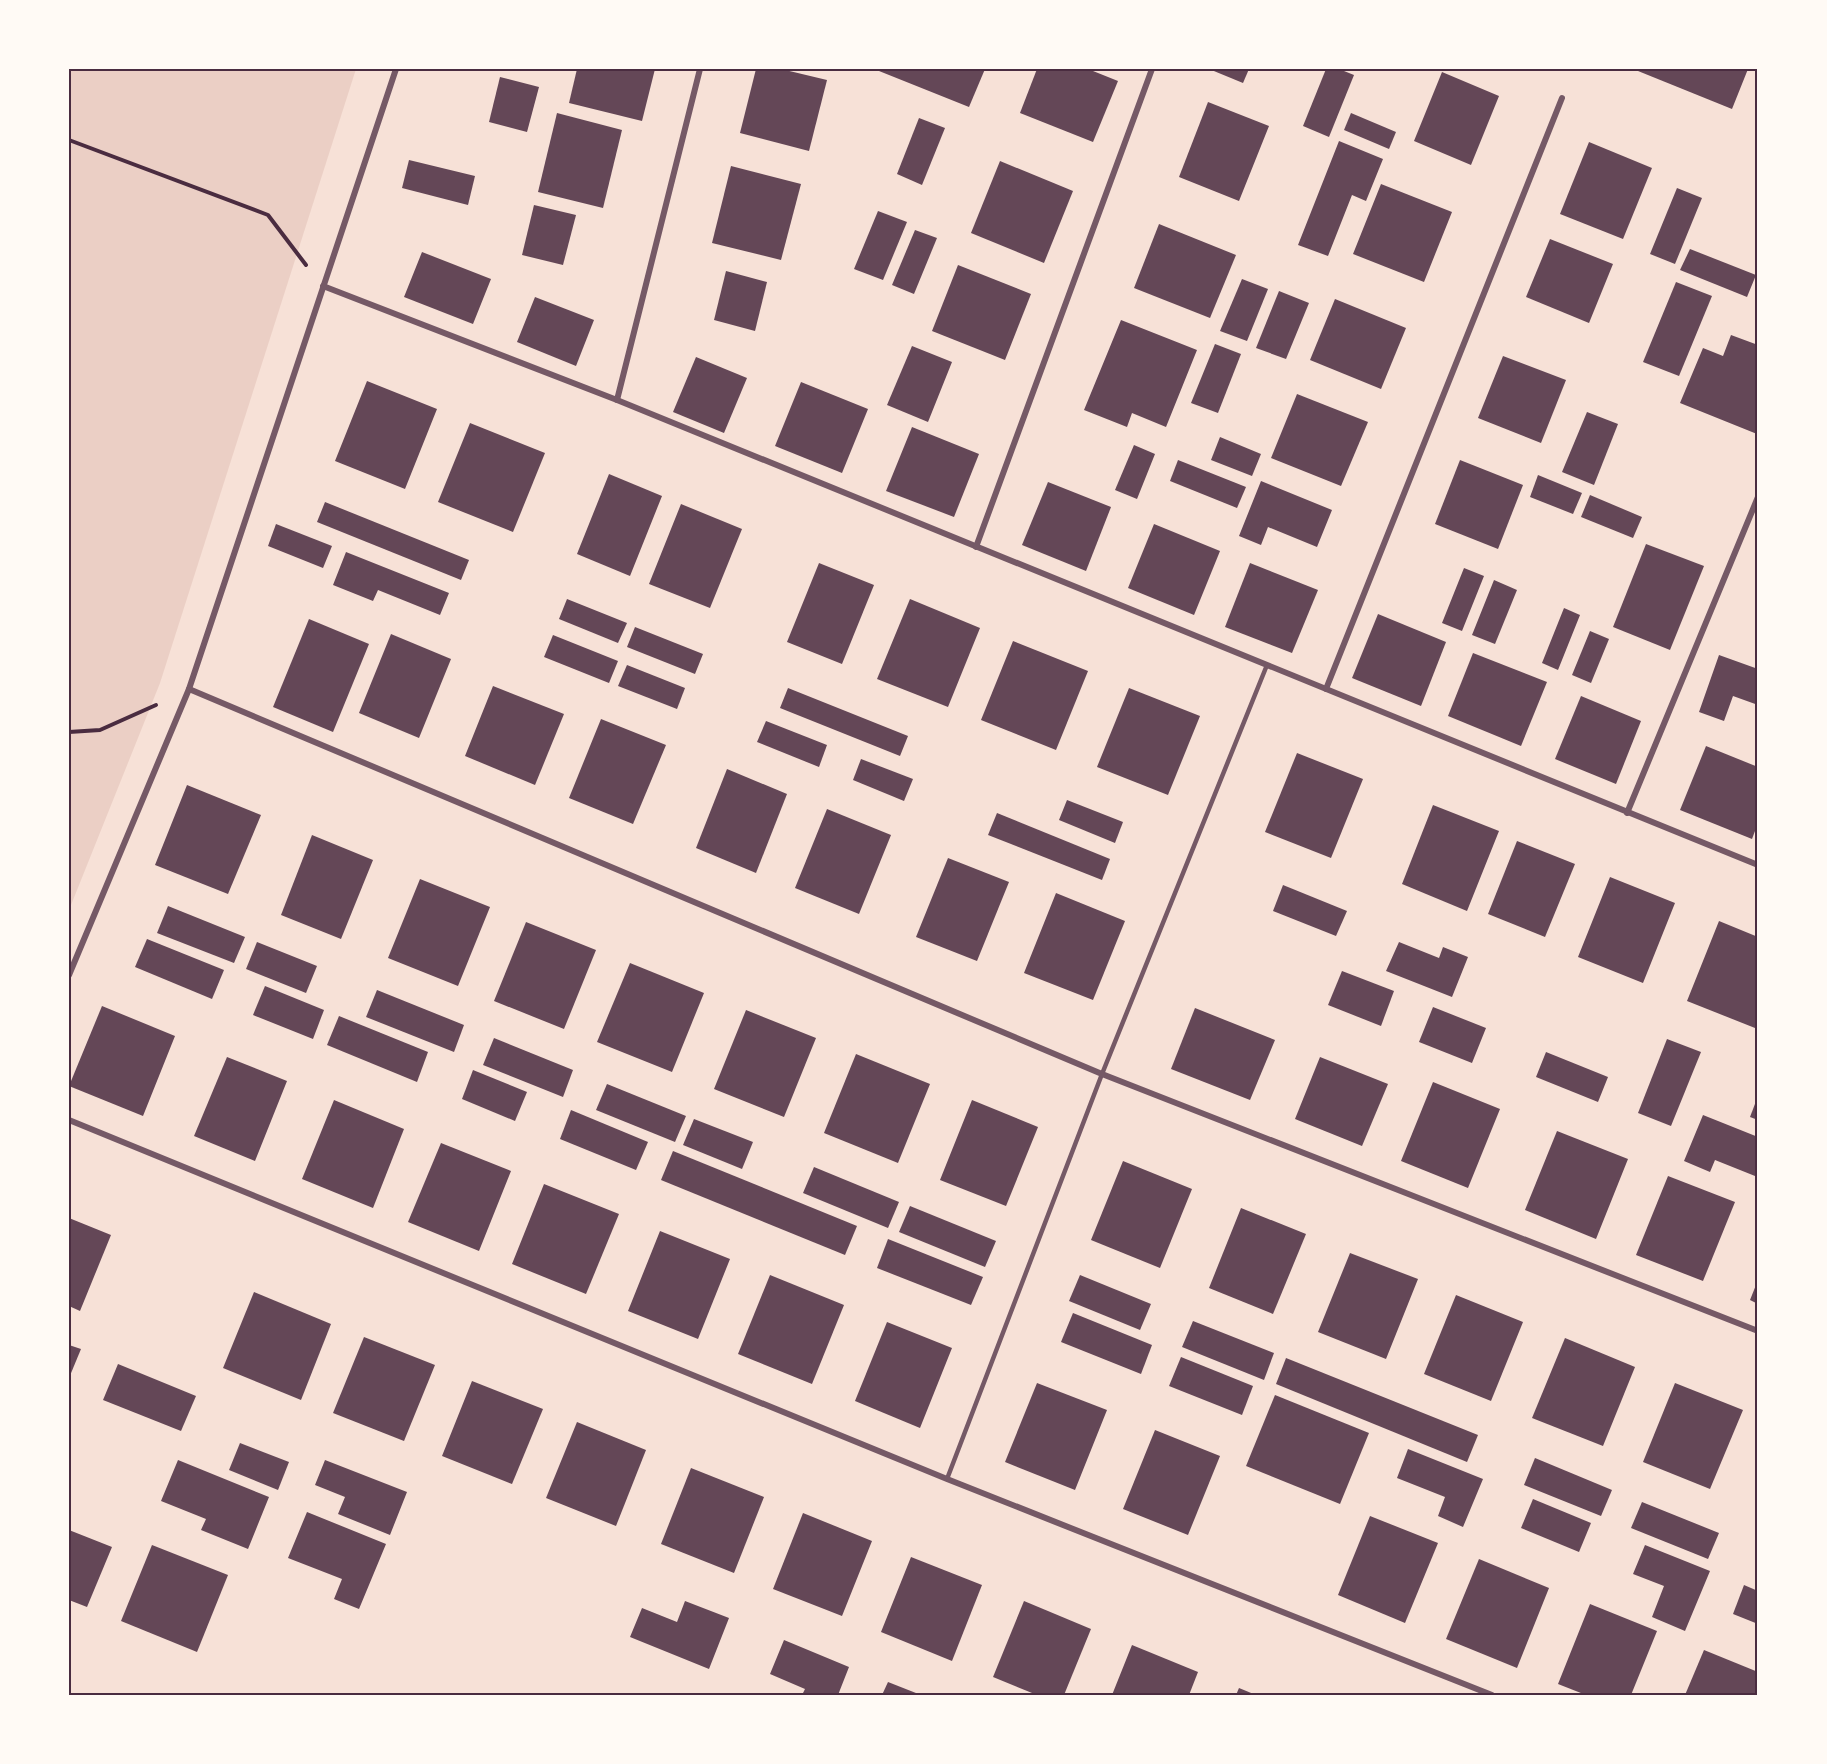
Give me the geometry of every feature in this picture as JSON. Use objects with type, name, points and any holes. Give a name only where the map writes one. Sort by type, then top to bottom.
[{"type":"street","points":[[69,975],[189,689],[396,69]]},
{"type":"street","points":[[616,400],[700,69]]},
{"type":"street","points":[[976,547],[1152,69]]},
{"type":"street","points":[[1326,689],[1562,98]]},
{"type":"street","points":[[322,286],[616,400],[1758,865]]},
{"type":"street","points":[[1627,813],[1758,497]]},
{"type":"street","points":[[189,689],[1102,1074],[1758,1331]]},
{"type":"street","points":[[69,1120],[947,1479],[1492,1695]]},
{"type":"lane","points":[[947,1479],[1102,1074],[1267,665]]},
{"type":"path","points":[[69,140],[267,215],[322,286]]},
{"type":"path","points":[[69,732],[100,730],[189,689]]},
{"type":"shaded area","points":[[69,69],[356,69],[160,683],[69,910]]},
{"type":"building","points":[[577,69],[655,69],[642,121],[569,103]]},
{"type":"building","points":[[756,69],[781,69],[827,80],[809,151],[740,133]]},
{"type":"building","points":[[874,69],[985,69],[969,107]]},
{"type":"building","points":[[1037,69],[1088,69],[1118,81],[1093,142],[1020,113]]},
{"type":"building","points":[[1209,69],[1249,69],[1243,83]]},
{"type":"building","points":[[1326,69],[1339,69],[1354,75],[1329,137],[1303,126]]},
{"type":"building","points":[[1638,69],[1748,69],[1732,109],[1638,71]]},
{"type":"building","points":[[1442,72],[1499,96],[1471,165],[1414,141]]},
{"type":"building","points":[[500,77],[539,87],[527,132],[489,122]]},
{"type":"building","points":[[1208,102],[1269,126],[1239,201],[1179,177]]},
{"type":"building","points":[[557,113],[622,130],[603,208],[538,192]]},
{"type":"building","points":[[1351,113],[1396,132],[1389,149],[1344,130]]},
{"type":"building","points":[[919,118],[945,128],[922,185],[897,174]]},
{"type":"building","points":[[1339,141],[1383,159],[1366,201],[1352,195],[1328,256],[1298,245]]},
{"type":"building","points":[[1589,142],[1652,168],[1623,239],[1560,214]]},
{"type":"building","points":[[409,160],[475,176],[468,205],[402,188]]},
{"type":"building","points":[[1000,161],[1073,191],[1044,263],[971,233]]},
{"type":"building","points":[[731,166],[801,184],[781,260],[712,243]]},
{"type":"building","points":[[1381,184],[1452,212],[1424,282],[1353,254]]},
{"type":"building","points":[[1677,188],[1702,198],[1675,264],[1650,254]]},
{"type":"building","points":[[534,205],[576,215],[563,265],[522,255]]},
{"type":"building","points":[[878,211],[907,222],[883,280],[854,269]]},
{"type":"building","points":[[1159,224],[1236,255],[1210,318],[1134,288]]},
{"type":"building","points":[[915,230],[937,238],[914,294],[892,285]]},
{"type":"building","points":[[1550,239],[1613,264],[1589,323],[1526,297]]},
{"type":"building","points":[[1690,249],[1756,275],[1747,297],[1680,270]]},
{"type":"building","points":[[422,252],[491,279],[473,324],[404,297]]},
{"type":"building","points":[[958,265],[1031,294],[1005,360],[932,331]]},
{"type":"building","points":[[726,271],[767,282],[755,331],[714,320]]},
{"type":"building","points":[[1242,279],[1268,289],[1247,341],[1220,331]]},
{"type":"building","points":[[1676,282],[1712,296],[1679,376],[1643,362]]},
{"type":"building","points":[[1279,291],[1309,303],[1286,359],[1256,348]]},
{"type":"building","points":[[535,297],[594,320],[576,366],[517,342]]},
{"type":"building","points":[[1335,299],[1406,328],[1381,389],[1310,360]]},
{"type":"building","points":[[1121,320],[1197,350],[1166,427],[1132,413],[1127,427],[1084,410]]},
{"type":"building","points":[[1731,335],[1758,345],[1757,434],[1680,403],[1703,348],[1723,356]]},
{"type":"building","points":[[1215,344],[1241,354],[1218,413],[1191,403]]},
{"type":"building","points":[[912,346],[952,362],[928,422],[887,405]]},
{"type":"building","points":[[1503,356],[1566,380],[1541,443],[1478,418]]},
{"type":"building","points":[[696,357],[747,378],[724,433],[673,412]]},
{"type":"building","points":[[367,381],[437,409],[405,489],[335,461]]},
{"type":"building","points":[[801,382],[868,409],[842,473],[775,446]]},
{"type":"building","points":[[1297,394],[1368,422],[1341,486],[1271,458]]},
{"type":"building","points":[[1587,412],[1618,424],[1594,485],[1562,472]]},
{"type":"building","points":[[470,423],[545,453],[513,532],[438,502]]},
{"type":"building","points":[[912,427],[979,454],[954,517],[886,491]]},
{"type":"building","points":[[1220,437],[1261,454],[1252,476],[1211,460]]},
{"type":"building","points":[[1134,445],[1155,454],[1137,499],[1115,490]]},
{"type":"building","points":[[1178,460],[1246,487],[1237,508],[1170,481]]},
{"type":"building","points":[[1460,460],[1523,485],[1498,549],[1435,524]]},
{"type":"building","points":[[609,474],[662,496],[630,576],[577,554]]},
{"type":"building","points":[[1538,475],[1582,493],[1573,514],[1530,497]]},
{"type":"building","points":[[1261,481],[1332,510],[1317,547],[1268,527],[1261,545],[1239,536]]},
{"type":"building","points":[[1048,482],[1111,507],[1086,571],[1022,545]]},
{"type":"building","points":[[1590,495],[1642,517],[1633,538],[1581,517]]},
{"type":"building","points":[[325,502],[469,560],[461,580],[317,522]]},
{"type":"building","points":[[681,504],[742,529],[710,608],[649,584]]},
{"type":"building","points":[[276,524],[332,546],[323,568],[268,546]]},
{"type":"building","points":[[1154,524],[1220,551],[1194,615],[1128,588]]},
{"type":"building","points":[[1646,544],[1704,566],[1670,650],[1613,627]]},
{"type":"building","points":[[346,552],[449,593],[440,615],[378,590],[373,601],[333,585]]},
{"type":"building","points":[[819,563],[874,585],[842,664],[787,642]]},
{"type":"building","points":[[1250,563],[1318,590],[1292,653],[1225,627]]},
{"type":"building","points":[[1464,568],[1484,576],[1462,631],[1442,623]]},
{"type":"building","points":[[1494,580],[1517,590],[1495,644],[1472,635]]},
{"type":"building","points":[[567,599],[627,623],[618,643],[559,619]]},
{"type":"building","points":[[910,599],[980,628],[948,707],[877,679]]},
{"type":"building","points":[[1564,608],[1580,615],[1558,670],[1542,663]]},
{"type":"building","points":[[1378,614],[1446,642],[1421,706],[1352,678]]},
{"type":"building","points":[[309,619],[369,644],[333,732],[273,707]]},
{"type":"building","points":[[635,627],[703,654],[695,674],[627,647]]},
{"type":"building","points":[[1590,631],[1609,639],[1591,683],[1572,675]]},
{"type":"building","points":[[391,634],[451,659],[419,738],[359,713]]},
{"type":"building","points":[[553,635],[618,661],[609,683],[544,657]]},
{"type":"building","points":[[1013,641],[1088,671],[1056,750],[981,720]]},
{"type":"building","points":[[1473,653],[1547,682],[1521,746],[1448,716]]},
{"type":"building","points":[[1719,655],[1758,669],[1758,705],[1733,696],[1724,721],[1699,712]]},
{"type":"building","points":[[627,665],[685,688],[677,709],[618,686]]},
{"type":"building","points":[[493,686],[564,714],[535,785],[465,756]]},
{"type":"building","points":[[788,688],[908,736],[900,756],[780,708]]},
{"type":"building","points":[[1129,688],[1200,716],[1168,795],[1097,767]]},
{"type":"building","points":[[1581,696],[1641,721],[1616,784],[1555,759]]},
{"type":"building","points":[[601,719],[666,745],[633,824],[569,798]]},
{"type":"building","points":[[766,721],[827,745],[819,767],[757,742]]},
{"type":"building","points":[[1706,746],[1758,767],[1758,823],[1752,839],[1680,810]]},
{"type":"building","points":[[1297,753],[1363,779],[1331,858],[1265,832]]},
{"type":"building","points":[[861,759],[913,779],[904,801],[853,780]]},
{"type":"building","points":[[727,769],[787,794],[756,873],[696,848]]},
{"type":"building","points":[[187,785],[261,815],[228,894],[155,865]]},
{"type":"building","points":[[1067,800],[1123,822],[1115,843],[1059,820]]},
{"type":"building","points":[[1433,805],[1499,831],[1467,911],[1402,884]]},
{"type":"building","points":[[827,809],[891,835],[859,914],[795,888]]},
{"type":"building","points":[[997,813],[1110,859],[1102,880],[988,835]]},
{"type":"building","points":[[312,835],[373,860],[341,939],[281,915]]},
{"type":"building","points":[[1517,841],[1575,864],[1545,937],[1488,914]]},
{"type":"building","points":[[948,858],[1009,882],[977,961],[916,937]]},
{"type":"building","points":[[1610,877],[1675,903],[1643,983],[1578,957]]},
{"type":"building","points":[[420,879],[490,907],[458,986],[388,958]]},
{"type":"building","points":[[1283,885],[1347,911],[1336,936],[1273,911]]},
{"type":"building","points":[[1056,893],[1125,921],[1093,1000],[1024,973]]},
{"type":"building","points":[[168,906],[245,937],[234,963],[157,933]]},
{"type":"building","points":[[1719,921],[1758,937],[1758,1020],[1755,1028],[1687,1001]]},
{"type":"building","points":[[526,922],[596,950],[564,1029],[494,1001]]},
{"type":"building","points":[[147,939],[224,970],[212,999],[135,967]]},
{"type":"building","points":[[257,942],[317,966],[306,993],[246,969]]},
{"type":"building","points":[[1399,942],[1439,958],[1443,947],[1468,957],[1452,997],[1386,971]]},
{"type":"building","points":[[630,963],[704,993],[672,1072],[597,1042]]},
{"type":"building","points":[[1342,971],[1394,991],[1381,1026],[1328,1005]]},
{"type":"building","points":[[265,986],[324,1010],[313,1039],[253,1015]]},
{"type":"building","points":[[377,990],[464,1025],[454,1052],[366,1017]]},
{"type":"building","points":[[102,1006],[175,1036],[143,1116],[69,1086]]},
{"type":"building","points":[[1433,1007],[1486,1028],[1472,1063],[1419,1042]]},
{"type":"building","points":[[1195,1008],[1275,1040],[1250,1100],[1171,1069]]},
{"type":"building","points":[[746,1010],[816,1038],[784,1117],[714,1089]]},
{"type":"building","points":[[339,1016],[428,1052],[417,1082],[327,1045]]},
{"type":"building","points":[[494,1038],[573,1070],[563,1097],[483,1065]]},
{"type":"building","points":[[1667,1039],[1701,1052],[1671,1126],[1638,1113]]},
{"type":"building","points":[[1546,1052],[1608,1077],[1598,1102],[1536,1077]]},
{"type":"building","points":[[856,1054],[930,1084],[898,1163],[824,1133]]},
{"type":"building","points":[[227,1057],[287,1081],[255,1161],[194,1136]]},
{"type":"building","points":[[1320,1057],[1388,1084],[1362,1146],[1295,1119]]},
{"type":"building","points":[[473,1070],[527,1092],[515,1121],[462,1099]]},
{"type":"building","points":[[1433,1082],[1500,1109],[1468,1188],[1401,1161]]},
{"type":"building","points":[[607,1084],[686,1116],[675,1142],[596,1110]]},
{"type":"building","points":[[1758,1096],[1758,1120],[1750,1117]]},
{"type":"building","points":[[334,1100],[404,1129],[373,1208],[302,1179]]},
{"type":"building","points":[[972,1100],[1038,1127],[1006,1206],[940,1180]]},
{"type":"building","points":[[571,1110],[648,1142],[636,1170],[560,1139]]},
{"type":"building","points":[[1703,1115],[1758,1137],[1758,1169],[1755,1176],[1715,1160],[1710,1172],[1684,1161]]},
{"type":"building","points":[[694,1119],[753,1142],[742,1169],[683,1145]]},
{"type":"building","points":[[1557,1131],[1628,1159],[1596,1239],[1525,1210]]},
{"type":"building","points":[[441,1143],[511,1171],[479,1251],[408,1222]]},
{"type":"building","points":[[673,1151],[857,1226],[845,1255],[661,1180]]},
{"type":"building","points":[[1123,1161],[1192,1189],[1160,1268],[1091,1240]]},
{"type":"building","points":[[814,1167],[899,1202],[888,1228],[803,1193]]},
{"type":"building","points":[[1668,1176],[1735,1202],[1703,1281],[1636,1255]]},
{"type":"building","points":[[544,1184],[619,1214],[586,1294],[512,1264]]},
{"type":"building","points":[[910,1206],[996,1241],[985,1267],[899,1232]]},
{"type":"building","points":[[1241,1208],[1306,1234],[1273,1314],[1209,1288]]},
{"type":"building","points":[[69,1218],[111,1235],[80,1311],[69,1306]]},
{"type":"building","points":[[660,1231],[730,1259],[698,1339],[628,1311]]},
{"type":"building","points":[[888,1239],[983,1277],[971,1305],[877,1268]]},
{"type":"building","points":[[1350,1253],[1418,1279],[1386,1359],[1318,1332]]},
{"type":"building","points":[[770,1275],[844,1305],[812,1384],[738,1354]]},
{"type":"building","points":[[1080,1275],[1151,1304],[1140,1330],[1069,1301]]},
{"type":"building","points":[[1758,1280],[1758,1304],[1750,1300]]},
{"type":"building","points":[[254,1292],[331,1324],[301,1400],[223,1368]]},
{"type":"building","points":[[1456,1295],[1523,1322],[1491,1401],[1424,1374]]},
{"type":"building","points":[[1073,1313],[1152,1345],[1141,1374],[1061,1342]]},
{"type":"building","points":[[1193,1321],[1274,1353],[1264,1380],[1182,1347]]},
{"type":"building","points":[[887,1322],[952,1348],[920,1428],[855,1401]]},
{"type":"building","points":[[364,1337],[435,1365],[404,1441],[333,1413]]},
{"type":"building","points":[[1565,1338],[1635,1367],[1603,1446],[1532,1418]]},
{"type":"building","points":[[69,1345],[81,1349],[69,1378]]},
{"type":"building","points":[[1181,1357],[1253,1386],[1242,1415],[1169,1386]]},
{"type":"building","points":[[1286,1358],[1478,1435],[1467,1462],[1276,1384]]},
{"type":"building","points":[[118,1364],[196,1396],[181,1431],[103,1400]]},
{"type":"building","points":[[472,1381],[543,1409],[512,1484],[442,1456]]},
{"type":"building","points":[[1037,1383],[1107,1410],[1075,1490],[1005,1462]]},
{"type":"building","points":[[1675,1383],[1743,1410],[1710,1489],[1643,1462]]},
{"type":"building","points":[[1275,1395],[1369,1433],[1340,1504],[1246,1466]]},
{"type":"building","points":[[577,1422],[646,1450],[616,1526],[546,1498]]},
{"type":"building","points":[[1155,1430],[1220,1456],[1188,1535],[1123,1509]]},
{"type":"building","points":[[240,1443],[289,1462],[278,1490],[229,1470]]},
{"type":"building","points":[[1408,1449],[1483,1479],[1463,1527],[1438,1516],[1445,1497],[1397,1478]]},
{"type":"building","points":[[1535,1458],[1612,1490],[1601,1516],[1524,1485]]},
{"type":"building","points":[[178,1460],[269,1497],[248,1549],[201,1530],[206,1519],[161,1501]]},
{"type":"building","points":[[325,1460],[407,1492],[390,1535],[338,1514],[345,1497],[315,1485]]},
{"type":"building","points":[[691,1468],[764,1497],[734,1573],[661,1544]]},
{"type":"building","points":[[1533,1499],[1591,1523],[1579,1552],[1521,1528]]},
{"type":"building","points":[[1642,1502],[1719,1533],[1708,1559],[1631,1528]]},
{"type":"building","points":[[307,1512],[386,1544],[359,1609],[334,1599],[342,1579],[288,1558]]},
{"type":"building","points":[[803,1513],[872,1541],[842,1616],[773,1589]]},
{"type":"building","points":[[1370,1516],[1438,1543],[1405,1623],[1338,1595]]},
{"type":"building","points":[[69,1530],[112,1547],[87,1607],[69,1600]]},
{"type":"building","points":[[152,1545],[228,1575],[197,1652],[121,1621]]},
{"type":"building","points":[[1645,1545],[1710,1571],[1685,1631],[1652,1617],[1664,1586],[1633,1574]]},
{"type":"building","points":[[911,1557],[982,1585],[952,1661],[881,1632]]},
{"type":"building","points":[[1479,1559],[1549,1588],[1517,1668],[1446,1639]]},
{"type":"building","points":[[1744,1585],[1758,1591],[1758,1624],[1733,1614]]},
{"type":"building","points":[[685,1601],[729,1618],[709,1669],[630,1637],[642,1608],[677,1622]]},
{"type":"building","points":[[1024,1601],[1091,1629],[1064,1695],[1037,1695],[993,1677]]},
{"type":"building","points":[[1590,1604],[1657,1631],[1631,1695],[1586,1695],[1558,1684]]},
{"type":"building","points":[[784,1640],[849,1667],[838,1695],[802,1695],[805,1689],[770,1674]]},
{"type":"building","points":[[1132,1645],[1198,1672],[1189,1695],[1112,1695]]},
{"type":"building","points":[[1704,1650],[1758,1672],[1758,1695],[1685,1695]]},
{"type":"building","points":[[888,1682],[921,1695],[882,1695]]},
{"type":"building","points":[[1239,1688],[1256,1695],[1236,1695]]}]
